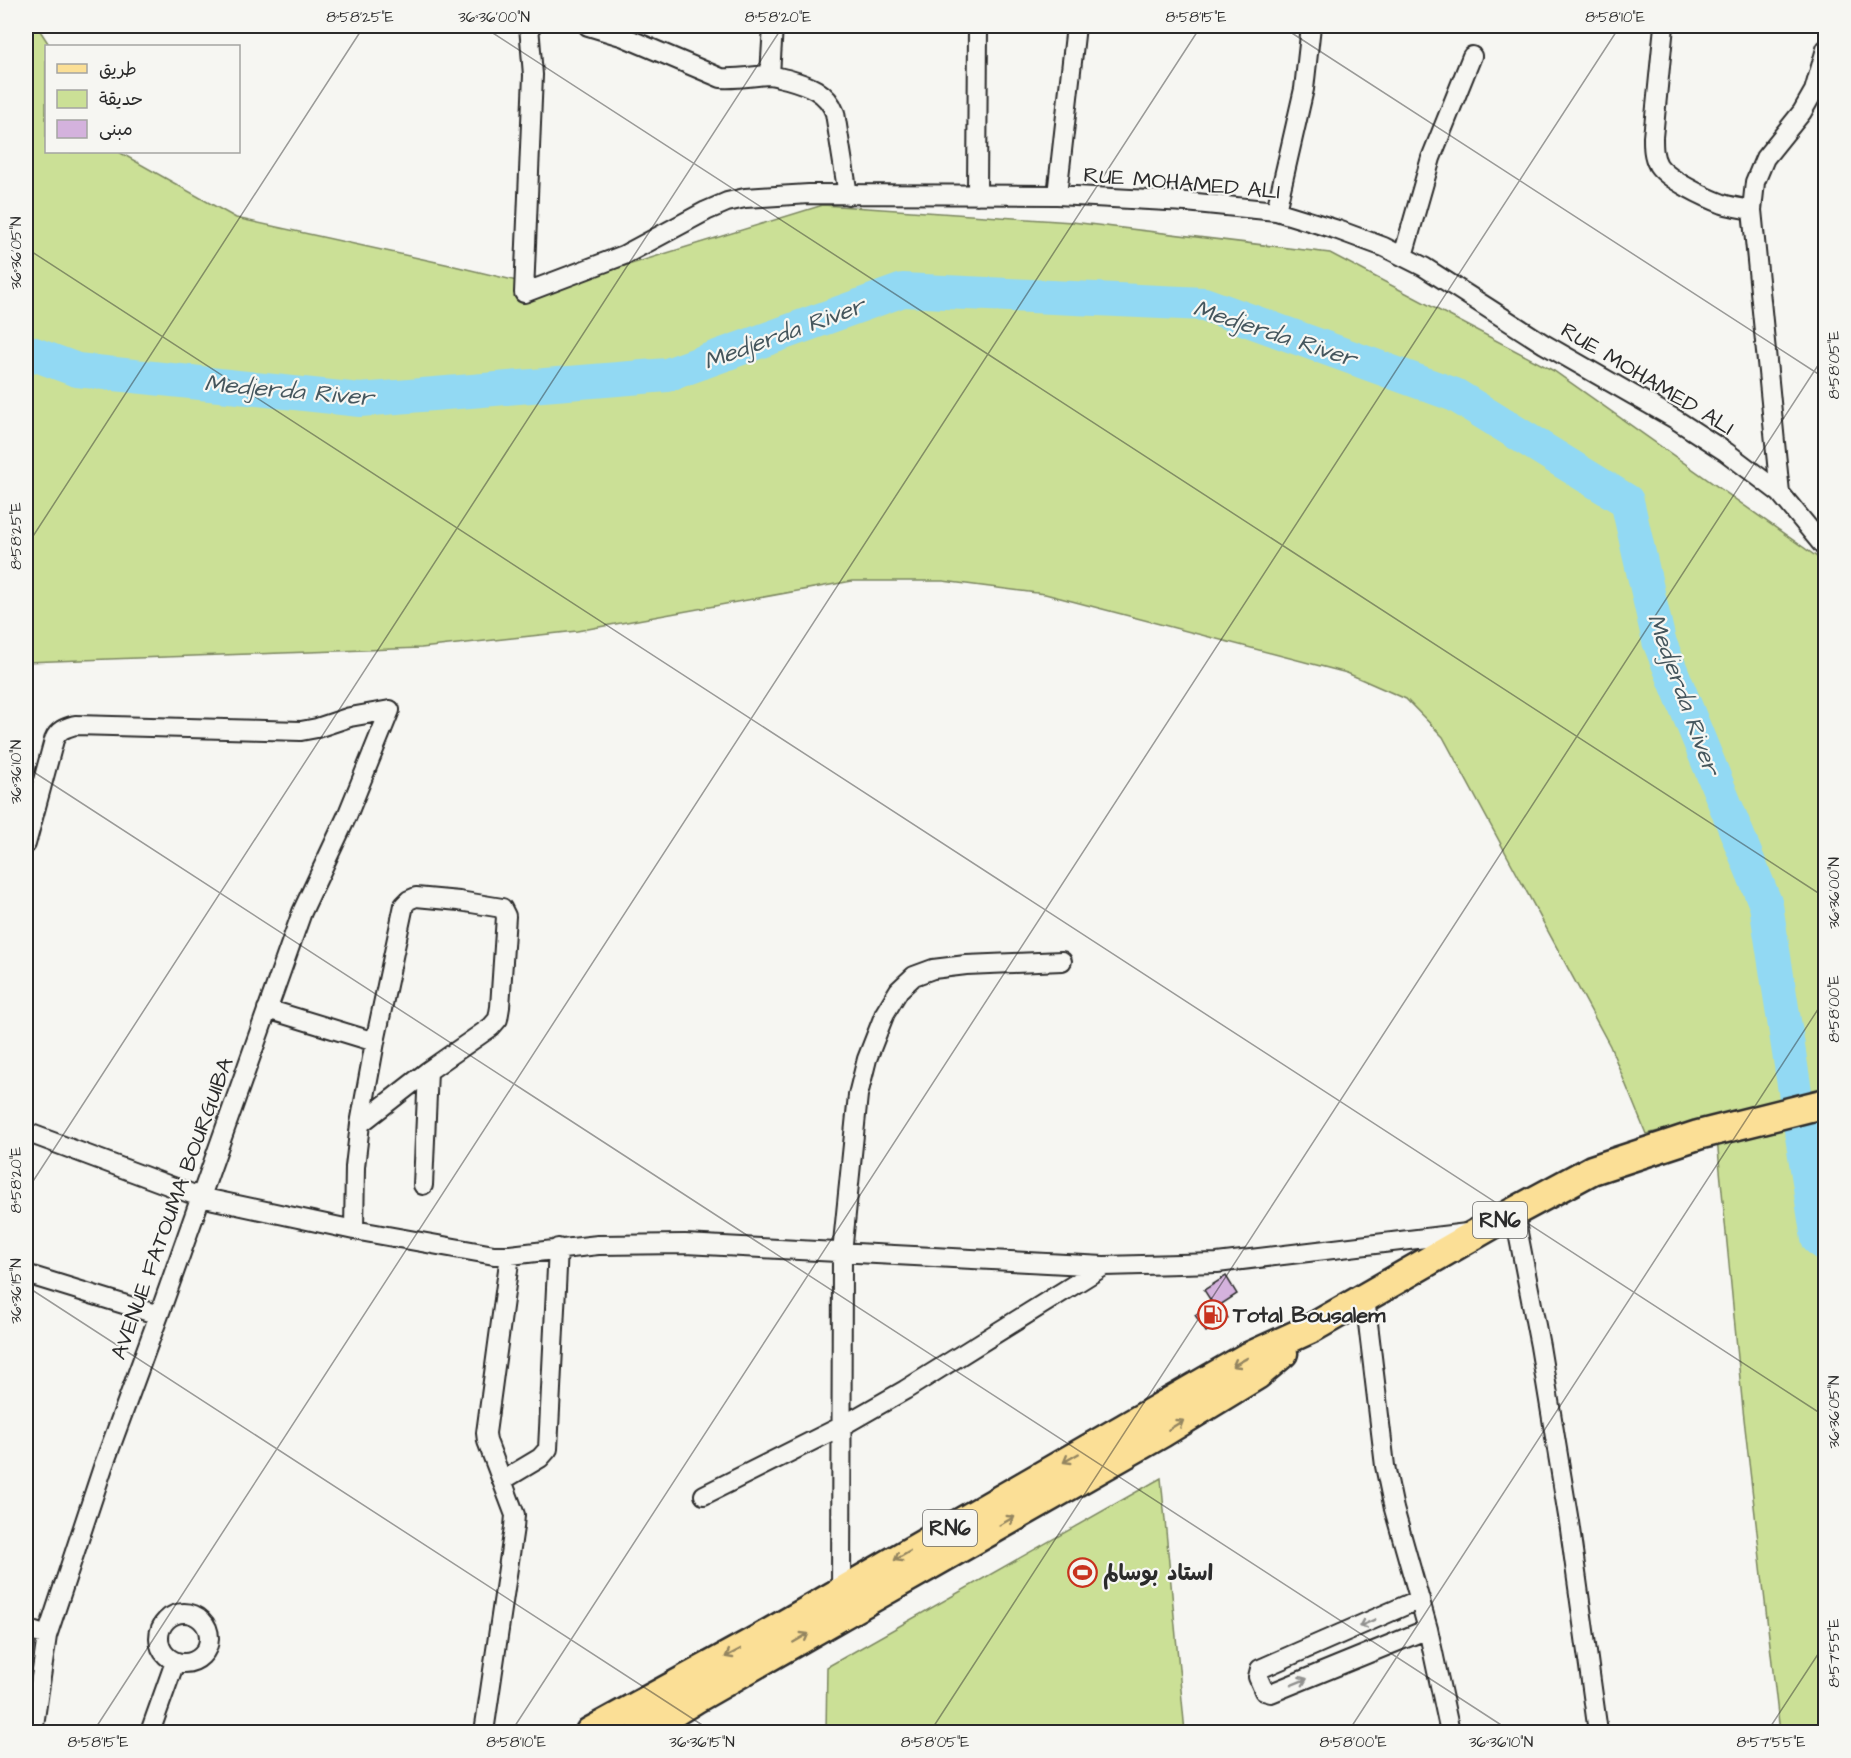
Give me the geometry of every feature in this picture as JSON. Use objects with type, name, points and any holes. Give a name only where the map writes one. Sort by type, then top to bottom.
[{"type":"main road","name":"RN6","points":[[590,1732],[690,1689],[1115,1446],[1257,1375],[1312,1328],[1478,1232],[1592,1170],[1698,1135],[1826,1103]]},
{"type":"main road","name":"RN6","points":[[642,1732],[690,1689]]},
{"type":"street","name":"RUE MOHAMED ALI","points":[[529,26],[533,75],[524,292],[624,255],[727,202],[745,198],[809,194],[1057,195],[1186,202],[1276,211],[1338,230],[1403,256],[1544,344],[1675,419],[1726,452],[1780,493],[1826,549]]},
{"type":"street","points":[[588,26],[624,37],[721,78],[737,79],[770,75],[802,83],[821,92],[831,102],[835,112],[848,195]]},
{"type":"street","points":[[770,75],[773,26]]},
{"type":"street","points":[[977,195],[978,26]]},
{"type":"street","points":[[1057,195],[1076,26]]},
{"type":"street","points":[[1276,211],[1304,89],[1311,26]]},
{"type":"street","points":[[1664,26],[1653,148],[1659,166],[1669,175],[1705,196],[1725,205],[1752,210]]},
{"type":"street","points":[[1780,493],[1752,210],[1755,183],[1765,158],[1802,112],[1814,91],[1826,48]]},
{"type":"street","points":[[1403,256],[1431,158],[1472,56]]},
{"type":"street","name":"AVENUE FATOUMA BOURGUIBA","points":[[32,800],[54,741],[61,730],[66,727],[75,725],[301,731],[350,717],[390,710],[347,816],[302,912],[103,1467],[47,1636],[31,1702],[33,1732]]},
{"type":"street","points":[[26,844],[32,800]]},
{"type":"street","points":[[354,1230],[355,1167],[360,1124],[402,912],[409,900],[416,897],[502,908],[506,916],[498,1019],[491,1027],[428,1071],[360,1124]]},
{"type":"street","points":[[841,1603],[842,1252],[858,1095],[867,1059],[885,1013],[898,990],[914,976],[933,969],[966,965],[1062,961]]},
{"type":"street","points":[[267,1009],[375,1042]]},
{"type":"street","points":[[423,1185],[428,1071]]},
{"type":"street","points":[[26,1132],[200,1197],[354,1230],[494,1255],[598,1245],[685,1244],[1104,1266],[1217,1263],[1478,1232]]},
{"type":"street","points":[[1514,1212],[1540,1346],[1567,1510],[1598,1732]]},
{"type":"street","points":[[503,1480],[540,1458],[549,1449],[558,1248]]},
{"type":"street","points":[[484,1732],[514,1527],[514,1515],[487,1441],[486,1426],[510,1255]]},
{"type":"street","points":[[704,1495],[842,1426],[923,1379],[1104,1266]]},
{"type":"street","points":[[26,1274],[159,1315]]},
{"type":"street","points":[[1365,1298],[1385,1466],[1394,1509],[1428,1629],[1450,1732]]},
{"type":"street","points":[[1420,1599],[1260,1669],[1258,1677],[1264,1691],[1271,1693],[1428,1629]]},
{"type":"street","points":[[26,1629],[47,1636]]},
{"type":"street","points":[[150,1732],[176,1662]]},
{"type":"green space","points":[[26,26],[37,26],[49,45],[45,45],[45,153],[121,153],[236,218],[550,289],[823,205],[1072,222],[1330,253],[1554,371],[1817,557],[1826,573],[1825,1732],[1780,1732],[1743,1410],[1715,1118],[1646,1134],[1610,1046],[1443,737],[1406,699],[1347,673],[1045,594],[943,581],[852,581],[577,631],[421,648],[26,662]]},
{"type":"green space","name":"استاد بوسالم","points":[[1161,1478],[1185,1732],[826,1732],[827,1667]]},
{"type":"building","points":[[1226,1276],[1237,1294],[1220,1305],[1228,1318],[1206,1332],[1195,1315],[1213,1304],[1204,1290]]},
{"type":"waterway","name":"Medjerda River","points":[[26,351],[77,370],[360,400],[667,375],[903,290],[1204,304],[1455,395],[1627,501],[1659,641],[1766,905],[1818,1239],[1826,1245]]},
{"type":"place","name":"Total Bousalem","points":[[1212,1314]]},
{"type":"place","name":"استاد بوسالم","points":[[1082,1572]]}]
